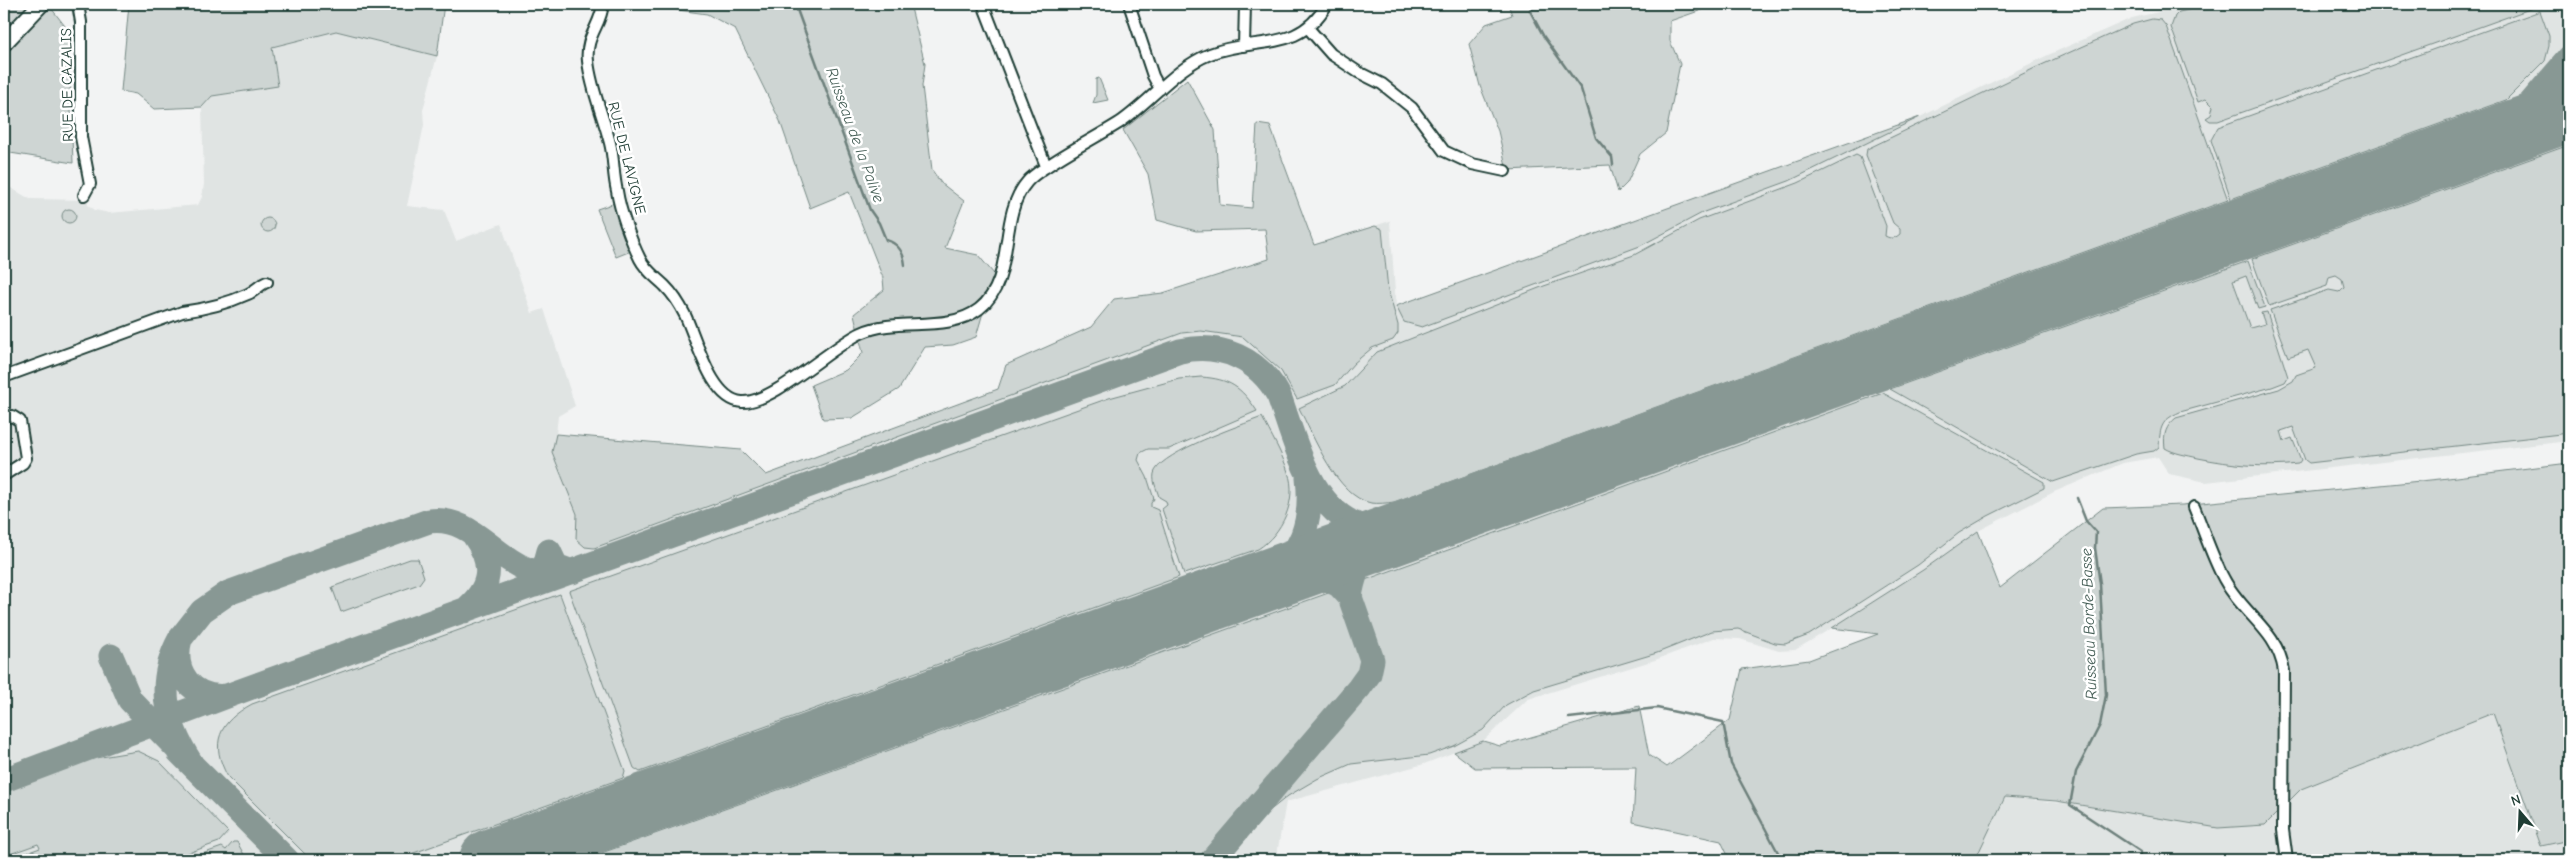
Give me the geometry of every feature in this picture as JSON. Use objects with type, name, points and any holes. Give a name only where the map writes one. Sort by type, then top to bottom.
[{"type":"main road","points":[[4,43],[41,4]]},
{"type":"street","name":"RUE DE CAZALIS","points":[[78,4],[81,22],[80,137],[90,184],[84,195]]},
{"type":"street","name":"RUE DE LAVIGNE","points":[[603,4],[602,16],[588,44],[588,54],[595,92],[611,144],[618,197],[640,258],[648,271],[674,296],[683,310],[716,387],[732,401],[752,402],[774,391],[862,332],[951,320],[976,311],[992,297],[1001,272],[1014,205],[1027,182],[1046,166]]},
{"type":"street","points":[[982,4],[1046,166],[1120,122],[1190,64],[1209,54],[1244,46],[1276,42],[1296,36],[1316,21],[1327,4]]},
{"type":"street","points":[[1129,4],[1153,76],[1160,89]]},
{"type":"street","points":[[1244,46],[1245,4]]},
{"type":"street","points":[[1308,28],[1330,54],[1358,72],[1382,84],[1412,108],[1444,151],[1472,164],[1505,171]]},
{"type":"street","points":[[4,377],[182,312],[203,310],[247,294],[258,285],[267,282]]},
{"type":"street","points":[[4,418],[12,416],[20,421],[26,458],[23,463],[4,475]]},
{"type":"street","points":[[2194,507],[2224,580],[2275,642],[2281,654],[2284,671],[2283,830],[2288,860]]},
{"type":"shaded area","points":[[4,4],[48,4],[68,30],[73,163],[4,152]]},
{"type":"shaded area","points":[[129,4],[444,4],[437,56],[336,31],[272,47],[278,86],[212,96],[202,107],[154,109],[136,94],[121,91]]},
{"type":"shaded area","points":[[681,4],[910,4],[925,64],[922,86],[932,170],[941,183],[964,201],[945,248],[978,255],[994,274],[976,337],[953,345],[925,347],[899,389],[852,418],[823,419],[811,385],[846,370],[863,353],[854,314],[884,290],[883,278],[849,192],[810,208],[780,121],[735,29],[707,14],[663,8]]},
{"type":"shaded area","points":[[1508,4],[1719,4],[1670,21],[1670,41],[1680,64],[1666,133],[1640,154],[1627,183],[1618,192],[1610,165],[1507,170],[1498,131],[1480,86],[1469,44],[1486,24],[1512,15]]},
{"type":"shaded area","points":[[2193,4],[2569,4],[2569,441],[2206,482],[2169,474],[2158,457],[2123,463],[2054,492],[1978,531],[2000,588],[1880,633],[1832,628],[1795,650],[1779,651],[1740,639],[1714,638],[1655,660],[1528,699],[1483,741],[1424,764],[1286,802],[1276,860],[4,860],[4,184],[30,199],[88,200],[88,205],[95,210],[109,213],[198,205],[202,197],[204,184],[202,107],[212,96],[278,86],[272,47],[336,31],[437,56],[423,110],[424,125],[407,206],[444,210],[456,241],[501,224],[532,313],[544,309],[575,406],[558,416],[556,434],[741,450],[766,475],[998,389],[1006,365],[1091,327],[1114,299],[1163,293],[1390,221],[1396,306],[1920,117],[2048,55],[2132,18]]},
{"type":"shaded area","points":[[2215,4],[2538,4],[2538,6],[2218,121],[2210,121],[2206,118],[2211,115],[2213,106],[2206,99],[2198,102],[2171,27],[2175,16],[2179,12]]},
{"type":"shaded area","points":[[2540,11],[2549,36],[2549,46],[2545,61],[2506,100],[2231,199],[2211,140],[2218,127]]},
{"type":"shaded area","points":[[2152,19],[2161,20],[2166,26],[2228,200],[1394,502],[1371,503],[1359,498],[1347,489],[1319,448],[1299,408],[1345,386],[1377,352],[1544,286],[1634,255],[1699,220],[1798,183],[1856,155],[1860,157],[1886,226],[1885,236],[1896,237],[1900,234],[1900,229],[1893,223],[1866,155],[1867,149],[2037,67],[2133,24]]},
{"type":"shaded area","points":[[1099,78],[1108,100],[1093,103],[1096,95],[1096,79]]},
{"type":"shaded area","points":[[1187,79],[1215,130],[1220,205],[1252,208],[1257,124],[1270,126],[1314,245],[1375,226],[1382,229],[1388,290],[1398,325],[1398,333],[1393,340],[1372,348],[1354,363],[1335,385],[1297,399],[1281,371],[1243,337],[1201,331],[1182,333],[594,548],[585,547],[576,539],[577,514],[552,452],[556,434],[741,450],[766,475],[998,389],[1006,365],[1091,327],[1114,299],[1163,293],[1269,259],[1265,229],[1196,231],[1157,220],[1148,174],[1123,130]]},
{"type":"shaded area","points":[[1920,117],[1789,181],[1704,212],[1640,246],[1422,327],[1404,322],[1396,306]]},
{"type":"shaded area","points":[[2569,145],[2569,433],[2309,463],[2305,460],[2293,427],[2281,431],[2284,441],[2292,438],[2301,460],[2298,464],[2273,466],[2236,464],[2198,458],[2165,448],[2164,439],[2166,431],[2176,418],[2279,389],[2293,381],[2296,375],[2316,368],[2308,350],[2288,357],[2270,310],[2329,290],[2339,292],[2344,287],[2342,279],[2336,275],[2329,277],[2327,286],[2269,306],[2252,259]]},
{"type":"shaded area","points":[[615,203],[631,251],[616,257],[597,209]]},
{"type":"shaded area","points":[[66,209],[72,209],[76,216],[72,223],[66,223],[62,219],[62,213]]},
{"type":"shaded area","points":[[265,218],[271,218],[275,225],[271,232],[265,232],[261,228],[261,222]]},
{"type":"shaded area","points":[[2248,261],[2265,307],[2258,309],[2246,276],[2233,281],[2250,328],[2265,324],[2261,313],[2267,312],[2288,377],[2285,382],[2272,387],[2174,415],[2165,421],[2161,429],[2159,447],[2154,451],[2136,454],[2053,482],[1890,389]]},
{"type":"shaded area","points":[[1201,377],[1220,380],[1234,386],[1246,396],[1257,411],[1169,449],[1148,449],[1140,453],[1138,460],[1147,477],[1154,499],[1151,507],[1158,510],[1179,577],[640,772],[634,768],[569,591],[1109,398],[1179,379]]},
{"type":"shaded area","points":[[1883,393],[2044,482],[2044,488],[1959,533],[1918,565],[1809,635],[1785,644],[1775,643],[1738,629],[1712,631],[1657,653],[1534,690],[1506,705],[1483,730],[1454,746],[1429,755],[1351,764],[1317,779],[1288,796],[1268,812],[1227,860],[1219,860],[1374,676],[1377,662],[1376,653],[1362,616],[1358,597],[1360,588],[1365,580]]},
{"type":"shaded area","points":[[1262,417],[1280,451],[1291,483],[1291,494],[1286,515],[1274,535],[1258,549],[1184,574],[1162,509],[1167,505],[1166,501],[1159,497],[1155,484],[1155,471],[1162,463],[1187,447]]},
{"type":"shaded area","points":[[2569,463],[2569,840],[2541,846],[2493,713],[2301,789],[2265,825],[2218,828],[2056,801],[2005,797],[1975,860],[1730,860],[1721,841],[1633,822],[1636,767],[1475,768],[1454,752],[1483,741],[1500,746],[1639,706],[1649,755],[1667,767],[1730,720],[1742,669],[1809,660],[1878,634],[1832,628],[1923,570],[1978,531],[2000,588],[2103,508],[2182,505],[2440,479]]},
{"type":"shaded area","points":[[410,559],[418,559],[424,577],[419,584],[341,612],[332,587]]},
{"type":"shaded area","points":[[1334,591],[1345,598],[1351,609],[1366,654],[1367,667],[1355,685],[1206,860],[582,860]]},
{"type":"shaded area","points":[[560,594],[625,771],[623,778],[394,860],[311,860],[228,777],[219,754],[220,734],[232,718],[252,704]]},
{"type":"shaded area","points":[[2493,712],[2541,846],[2569,840],[2569,860],[1975,860],[2005,797],[2264,825],[2301,789]]},
{"type":"shaded area","points":[[138,751],[159,761],[228,832],[219,842],[169,860],[7,860],[40,848],[38,844],[7,855],[4,851],[4,790],[95,758]]},
{"type":"shaded area","points":[[233,842],[237,842],[247,860],[185,860],[222,847],[226,850]]},
{"type":"waterway","name":"Ruisseau de la Palive","points":[[795,4],[870,210],[879,223],[886,240],[894,243],[900,249],[905,265]]},
{"type":"waterway","points":[[1532,4],[1530,11],[1544,37],[1581,89],[1596,138],[1612,157],[1613,165]]},
{"type":"waterway","name":"Ruisseau Borde-Basse","points":[[2077,498],[2086,521],[2096,532],[2095,548],[2100,584],[2106,695],[2100,725],[2076,772],[2070,805],[2141,852],[2139,860]]},
{"type":"waterway","points":[[1569,718],[1657,708],[1723,722],[1731,764],[1782,860]]},
{"type":"taxiway","points":[[2504,134],[2569,58]]},
{"type":"taxiway","points":[[2550,118],[2562,126],[2569,127]]},
{"type":"taxiway","points":[[4,780],[227,696],[1180,351],[1210,349],[1224,352],[1250,363],[1261,372],[1279,396],[1294,440],[1314,484],[1327,503],[1343,518],[1363,527],[1388,530],[1418,526]]},
{"type":"taxiway","points":[[1265,579],[1288,560],[1303,536],[1309,509],[1308,478]]},
{"type":"taxiway","points":[[180,639],[202,611],[228,593],[429,521],[443,521],[456,524],[479,537],[512,562],[524,568],[543,573],[562,573]]},
{"type":"taxiway","points":[[1350,597],[1356,572],[1361,562],[1374,548],[1406,531]]},
{"type":"taxiway","points":[[464,611],[480,594],[487,576],[485,556],[474,535]]},
{"type":"taxiway","points":[[535,585],[542,577],[549,551],[556,566],[572,572]]},
{"type":"taxiway","points":[[1212,860],[1359,688],[1369,674],[1372,660],[1350,597],[1339,585],[1317,574],[1302,572],[1267,581]]},
{"type":"taxiway","points":[[111,656],[130,700],[191,763],[175,733],[167,702],[168,671],[180,639],[179,662],[182,673],[187,681],[194,688],[204,693],[215,696],[227,696]]},
{"type":"taxiway","points":[[179,752],[287,860]]},
{"type":"runway","points":[[490,860],[2569,111]]}]
